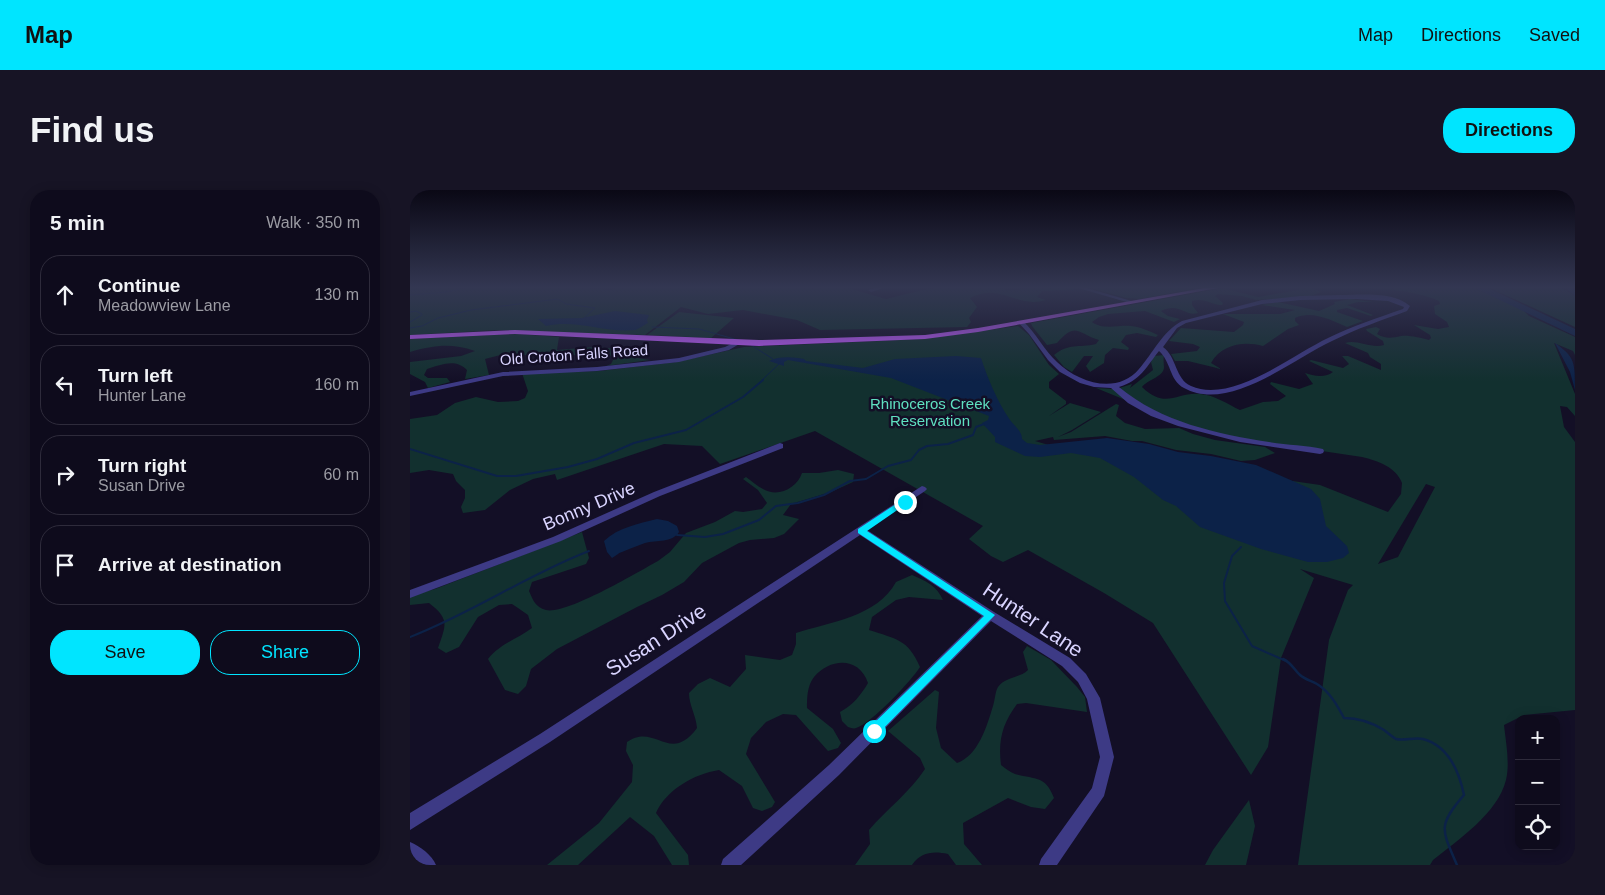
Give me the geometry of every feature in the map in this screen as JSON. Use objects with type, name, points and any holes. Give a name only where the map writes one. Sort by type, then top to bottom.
[{"type":"main road","points":[[410,337],[515,332],[739,342],[925,337],[1040,318]]},
{"type":"street","points":[[1021,322],[1039,341],[1053,362],[1064,372],[1091,384],[1104,387],[1127,383],[1136,377],[1158,347],[1176,327],[1184,322],[1198,318]]},
{"type":"street","points":[[1158,347],[1166,352],[1178,380],[1191,389],[1210,392],[1251,384],[1315,346],[1384,318]]},
{"type":"street","name":"Old Croton Falls Road","points":[[410,394],[502,374],[587,370],[665,362],[727,349],[739,342]]},
{"type":"street","points":[[1113,386],[1122,397],[1177,424],[1195,430],[1320,451]]},
{"type":"street","name":"Bonny Drive","points":[[410,594],[557,539],[657,494],[780,446]]},
{"type":"street","name":"Susan Drive","points":[[410,822],[545,738],[922,489]]},
{"type":"street","name":"Hunter Lane","points":[[861,531],[1066,662],[1082,678],[1093,698],[1107,757],[1099,792],[1047,865]]},
{"type":"street","points":[[729,865],[834,770],[990,615]]},
{"type":"street","points":[[410,850],[428,865]]},
{"type":"green space","points":[[410,318],[666,318],[645,335],[497,330],[410,335]]},
{"type":"green space","points":[[670,318],[733,318],[711,338],[647,335]]},
{"type":"green space","points":[[789,318],[969,318],[971,322],[967,327],[820,330]]},
{"type":"green space","points":[[1056,318],[1097,318],[1092,322],[1100,326],[1135,327],[1158,335],[1156,337],[1137,333],[1126,335],[1121,342],[1129,348],[1128,350],[1113,348],[1105,355],[1104,363],[1090,372],[1086,366],[1093,356],[1084,356],[1072,372],[1064,367],[1054,355],[1069,347],[1096,344],[1099,340],[1081,332],[1073,331],[1068,332],[1057,343],[1047,345],[1031,323]]},
{"type":"green space","points":[[1165,318],[1180,319],[1174,322]]},
{"type":"green space","points":[[1235,318],[1295,318],[1299,325],[1288,329],[1263,346],[1241,344],[1227,348],[1211,363],[1221,369],[1188,361],[1175,361],[1171,354],[1197,351],[1200,347],[1193,344],[1169,341],[1181,328],[1234,332],[1244,322]]},
{"type":"green space","points":[[1326,318],[1356,318],[1363,321],[1347,327]]},
{"type":"green space","name":"Rhinoceros Creek Reservation","points":[[1442,318],[1534,318],[1575,337],[1575,355],[1573,351],[1554,343],[1575,394],[1575,416],[1567,407],[1560,406],[1564,427],[1575,442],[1575,710],[1515,715],[1515,720],[1504,725],[1508,767],[1502,792],[1486,815],[1465,835],[1433,860],[1430,865],[1298,865],[1329,640],[1348,590],[1353,585],[1300,569],[1314,578],[1281,658],[1268,747],[1251,775],[1153,623],[1028,550],[1003,562],[991,556],[969,539],[983,526],[815,431],[720,464],[702,446],[664,444],[557,480],[555,474],[533,479],[510,490],[485,510],[463,513],[461,507],[465,498],[465,490],[456,481],[453,474],[429,470],[410,473],[410,419],[437,415],[455,403],[476,397],[498,402],[518,401],[525,398],[528,391],[522,373],[599,371],[676,362],[744,347],[922,339],[1018,326],[1029,335],[1049,365],[1059,374],[1049,382],[1049,388],[1066,401],[1066,404],[1049,416],[1070,403],[1101,412],[1058,437],[1071,432],[1116,404],[1119,405],[1116,416],[1125,423],[1145,429],[1179,428],[1215,440],[1265,447],[1275,453],[1255,460],[1241,461],[1211,454],[1176,450],[1142,441],[1105,436],[1054,440],[1053,437],[1035,441],[1052,446],[1320,485],[1388,512],[1401,494],[1402,483],[1391,469],[1380,463],[1362,457],[1204,432],[1096,388],[1116,389],[1132,384],[1130,388],[1153,370],[1151,362],[1154,356],[1164,355],[1164,368],[1161,374],[1142,387],[1150,394],[1165,399],[1200,394],[1216,398],[1240,410],[1263,402],[1278,401],[1286,396],[1270,384],[1271,382],[1299,389],[1313,384],[1305,373],[1323,376],[1333,372],[1309,361],[1311,360],[1343,368],[1349,364],[1342,356],[1348,356],[1381,370],[1381,364],[1370,357],[1368,353],[1345,343],[1354,342],[1374,346],[1384,345],[1383,341],[1366,329],[1376,327],[1380,329],[1377,334],[1380,336],[1392,338],[1408,336],[1429,340],[1431,338],[1430,335],[1414,325],[1438,329],[1449,327],[1447,322]],"holes":[[[1426,484],[1435,487],[1398,557],[1378,564]]]},
{"type":"green space","points":[[1557,318],[1575,318],[1575,327]]},
{"type":"green space","points":[[516,334],[559,337],[557,350],[593,347],[623,349],[625,356],[650,360],[606,366],[611,364],[613,360],[611,356],[571,355],[549,358],[508,353],[485,359],[489,375],[465,379],[467,370],[462,366],[453,363],[443,364],[427,369],[424,375],[428,378],[447,378],[450,382],[428,388],[425,382],[410,374],[410,362],[461,356],[475,351],[443,346],[410,352],[410,339]]},
{"type":"green space","points":[[838,470],[854,474],[853,482],[831,492],[791,504],[783,515],[799,519],[784,534],[774,538],[739,543],[702,563],[684,582],[662,595],[557,649],[531,669],[526,686],[518,694],[505,690],[488,659],[503,646],[532,628],[528,615],[512,604],[499,605],[478,617],[459,647],[446,653],[438,648],[444,628],[443,618],[440,614],[429,603],[410,605],[410,596],[435,589],[582,532],[589,558],[586,564],[532,582],[529,591],[535,603],[542,609],[556,610],[569,606],[602,592],[658,561],[670,552],[686,533],[715,522],[735,511],[743,512],[762,509],[767,503],[758,490],[743,479],[746,477],[769,492],[781,492],[796,483],[802,473]]},
{"type":"green space","points":[[912,575],[934,588],[943,600],[909,597],[896,600],[872,617],[869,630],[894,638],[906,645],[920,667],[881,710],[863,725],[854,728],[848,727],[842,721],[840,712],[853,703],[868,683],[864,674],[851,664],[836,663],[828,666],[814,677],[807,696],[807,708],[833,729],[841,743],[838,748],[828,751],[796,715],[783,714],[766,722],[751,738],[746,754],[775,802],[772,807],[762,811],[753,808],[742,786],[719,770],[710,772],[691,779],[674,790],[656,813],[688,855],[689,865],[672,865],[654,836],[630,817],[578,865],[547,865],[599,823],[632,782],[633,765],[626,751],[627,742],[637,737],[646,737],[670,743],[679,743],[697,728],[689,693],[698,684],[710,678],[730,687],[746,669],[745,655],[780,660],[792,655],[796,644],[796,633],[852,617],[865,611],[888,594],[896,582]]},
{"type":"green space","points":[[1027,646],[1051,660],[1085,697],[1087,712],[1026,703],[1017,704],[1002,733],[1000,748],[1001,765],[1015,774],[1043,782],[1047,785],[1054,798],[1045,809],[1031,807],[1008,798],[963,823],[964,844],[982,865],[956,865],[948,854],[937,853],[923,855],[912,865],[855,865],[870,844],[869,830],[912,786],[925,769],[920,758],[888,731],[935,690],[939,692],[936,728],[941,748],[957,763],[964,759],[971,754],[981,739],[998,687],[1005,681],[1028,670],[1023,652]]},
{"type":"green space","points":[[1249,800],[1255,826],[1246,865],[1205,865],[1213,850]]},
{"type":"water","points":[[648,318],[648,323],[635,330],[613,330],[568,324],[546,326],[538,319]]},
{"type":"water","points":[[1539,318],[1553,318],[1575,329],[1575,336]]},
{"type":"water","points":[[1555,343],[1567,352],[1572,361],[1575,373],[1575,390],[1570,372]]},
{"type":"water","points":[[956,356],[981,358],[1001,405],[1010,420],[1020,431],[1022,439],[1027,443],[1040,445],[1107,438],[1149,444],[1178,452],[1256,465],[1311,489],[1320,499],[1326,526],[1347,546],[1349,553],[1343,558],[1327,562],[1308,562],[1261,549],[1200,527],[1176,506],[1163,500],[1134,477],[1100,458],[1071,453],[1040,457],[1025,456],[995,442],[995,437],[982,423],[988,420],[989,416],[891,378],[788,360],[784,362],[784,366],[769,361],[773,359],[795,358],[863,368],[895,359]]},
{"type":"water","points":[[657,519],[668,521],[677,526],[679,532],[672,538],[645,543],[621,552],[612,558],[607,552],[604,541],[616,532]]},
{"type":"waterway","points":[[410,322],[416,318]]},
{"type":"waterway","points":[[410,328],[422,326],[437,318]]},
{"type":"waterway","points":[[652,327],[699,329],[738,340]]},
{"type":"waterway","points":[[751,345],[773,359]]},
{"type":"waterway","points":[[761,381],[779,364]]},
{"type":"waterway","points":[[410,449],[497,476],[516,476],[568,467],[597,459],[634,443],[686,430],[743,397],[763,380]]},
{"type":"waterway","points":[[677,535],[705,537],[723,534],[759,520],[776,506],[798,503],[824,495],[850,481],[866,479],[888,466],[911,460],[919,450],[927,446],[948,444],[973,435],[976,427],[984,424]]},
{"type":"waterway","points":[[1241,547],[1232,556],[1224,583],[1225,601],[1252,646],[1286,661]]},
{"type":"waterway","points":[[410,637],[589,551]]},
{"type":"waterway","points":[[1283,659],[1289,662],[1302,676],[1326,691],[1344,718],[1370,723],[1396,739],[1417,738],[1432,742],[1446,753],[1456,769],[1464,795],[1449,814],[1445,828],[1448,844],[1457,865]]},
{"type":"route","points":[[874,731],[990,615],[861,531],[905,502]]}]
